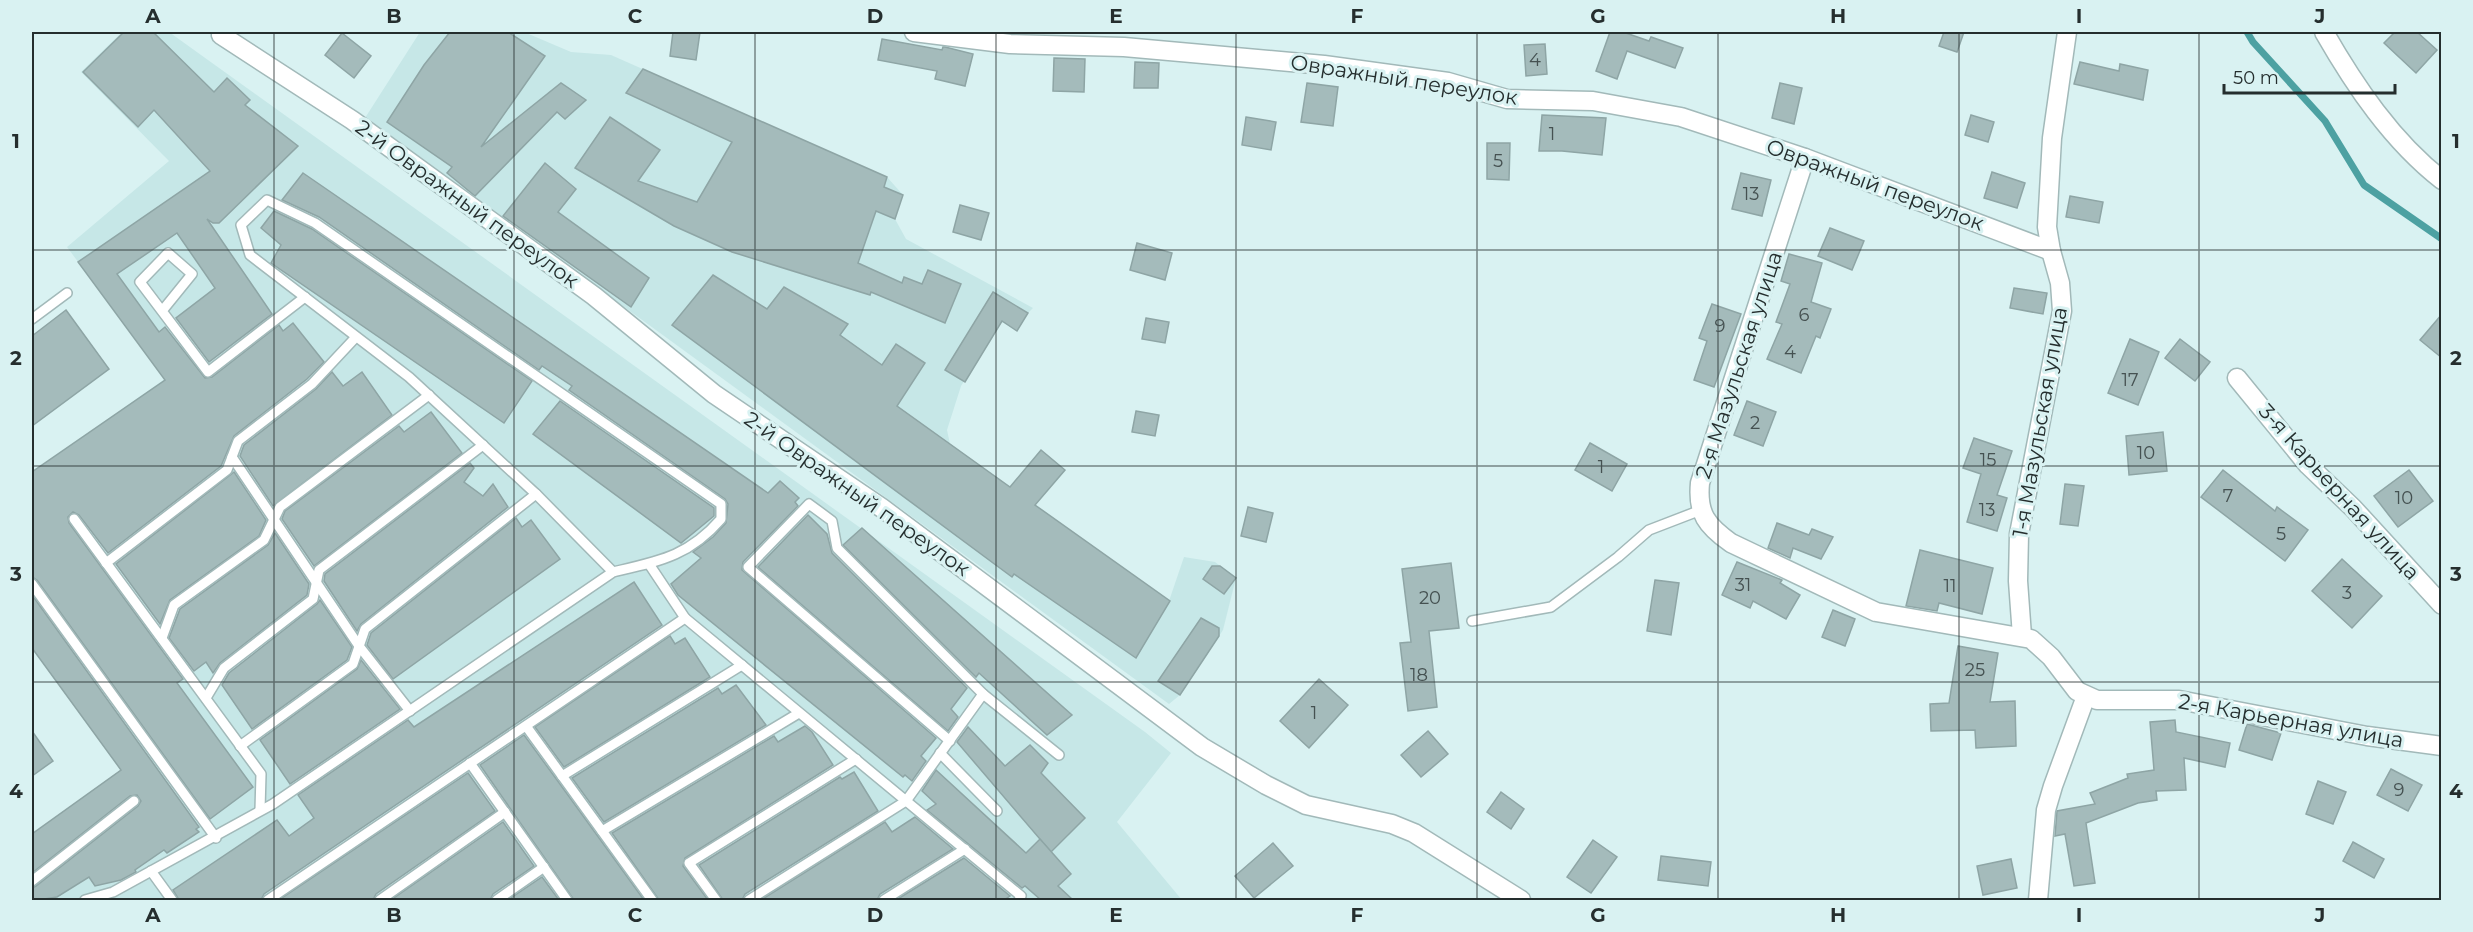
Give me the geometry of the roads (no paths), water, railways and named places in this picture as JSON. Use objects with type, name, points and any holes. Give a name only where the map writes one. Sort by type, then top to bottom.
[{"type":"street","name":"Овражный переулок","points":[[914,32],[1124,47],[1323,65],[1448,82],[1507,99],[1593,100],[1681,117],[1804,158],[2051,250]]},
{"type":"street","name":"1-я Мазульская улица","points":[[2022,636],[2018,581],[2019,534],[2062,311],[2060,283],[2047,227],[2052,138],[2067,32]]},
{"type":"street","points":[[2324,32],[2374,109],[2428,169],[2442,180]]},
{"type":"street","name":"2-й Овражный переулок","points":[[221,35],[362,127],[594,296],[714,394],[882,508],[1202,747],[1266,785],[1306,804],[1392,825],[1414,833],[1521,900]]},
{"type":"street","name":"2-я Мазульская улица","points":[[1804,158],[1701,483],[1699,497],[1706,521],[1731,543],[1876,612],[2022,636]]},
{"type":"street","name":"3-я Карьерная улица","points":[[2237,378],[2308,465],[2353,508],[2442,605]]},
{"type":"street","points":[[2022,636],[2038,644],[2077,691],[2086,696],[2046,810],[2038,900]]},
{"type":"street","name":"2-я Карьерная улица","points":[[2086,696],[2097,700],[2179,700],[2367,736],[2442,746]]},
{"type":"lane","points":[[90,900],[113,892],[216,838],[273,804],[614,572],[666,559],[705,537],[721,519],[721,504],[315,223],[267,200],[241,225],[250,255],[429,395],[536,494],[614,572]]},
{"type":"lane","points":[[162,311],[192,274],[168,253],[140,282],[208,372],[305,297]]},
{"type":"lane","points":[[32,319],[67,293]]},
{"type":"lane","points":[[106,563],[227,470],[238,441],[312,384],[356,337]]},
{"type":"lane","points":[[162,638],[174,605],[264,540],[280,507],[429,395]]},
{"type":"lane","points":[[206,698],[224,668],[314,599],[319,570],[483,445]]},
{"type":"lane","points":[[232,457],[359,646],[410,711]]},
{"type":"lane","points":[[240,746],[353,664],[365,629],[536,494]]},
{"type":"lane","points":[[950,741],[748,567],[809,504],[832,521],[837,548],[983,694],[1059,755]]},
{"type":"lane","points":[[1472,621],[1551,607],[1618,557],[1649,530],[1701,510]]},
{"type":"lane","points":[[74,519],[261,774],[261,810]]},
{"type":"lane","points":[[649,564],[685,618],[1021,896],[1019,900]]},
{"type":"lane","points":[[32,584],[216,838]]},
{"type":"lane","points":[[268,900],[685,618]]},
{"type":"lane","points":[[562,776],[742,665]]},
{"type":"lane","points":[[749,900],[906,801],[983,694]]},
{"type":"lane","points":[[602,831],[800,713]]},
{"type":"lane","points":[[526,726],[652,900]]},
{"type":"lane","points":[[940,753],[997,811]]},
{"type":"lane","points":[[716,900],[689,863],[856,759]]},
{"type":"lane","points":[[471,764],[567,900]]},
{"type":"lane","points":[[32,881],[134,801]]},
{"type":"lane","points":[[380,900],[505,812]]},
{"type":"lane","points":[[884,900],[965,849]]},
{"type":"lane","points":[[497,900],[544,867]]},
{"type":"lane","points":[[151,871],[172,900]]},
{"type":"waterway","points":[[2247,32],[2253,42],[2325,121],[2364,185],[2442,239]]}]
